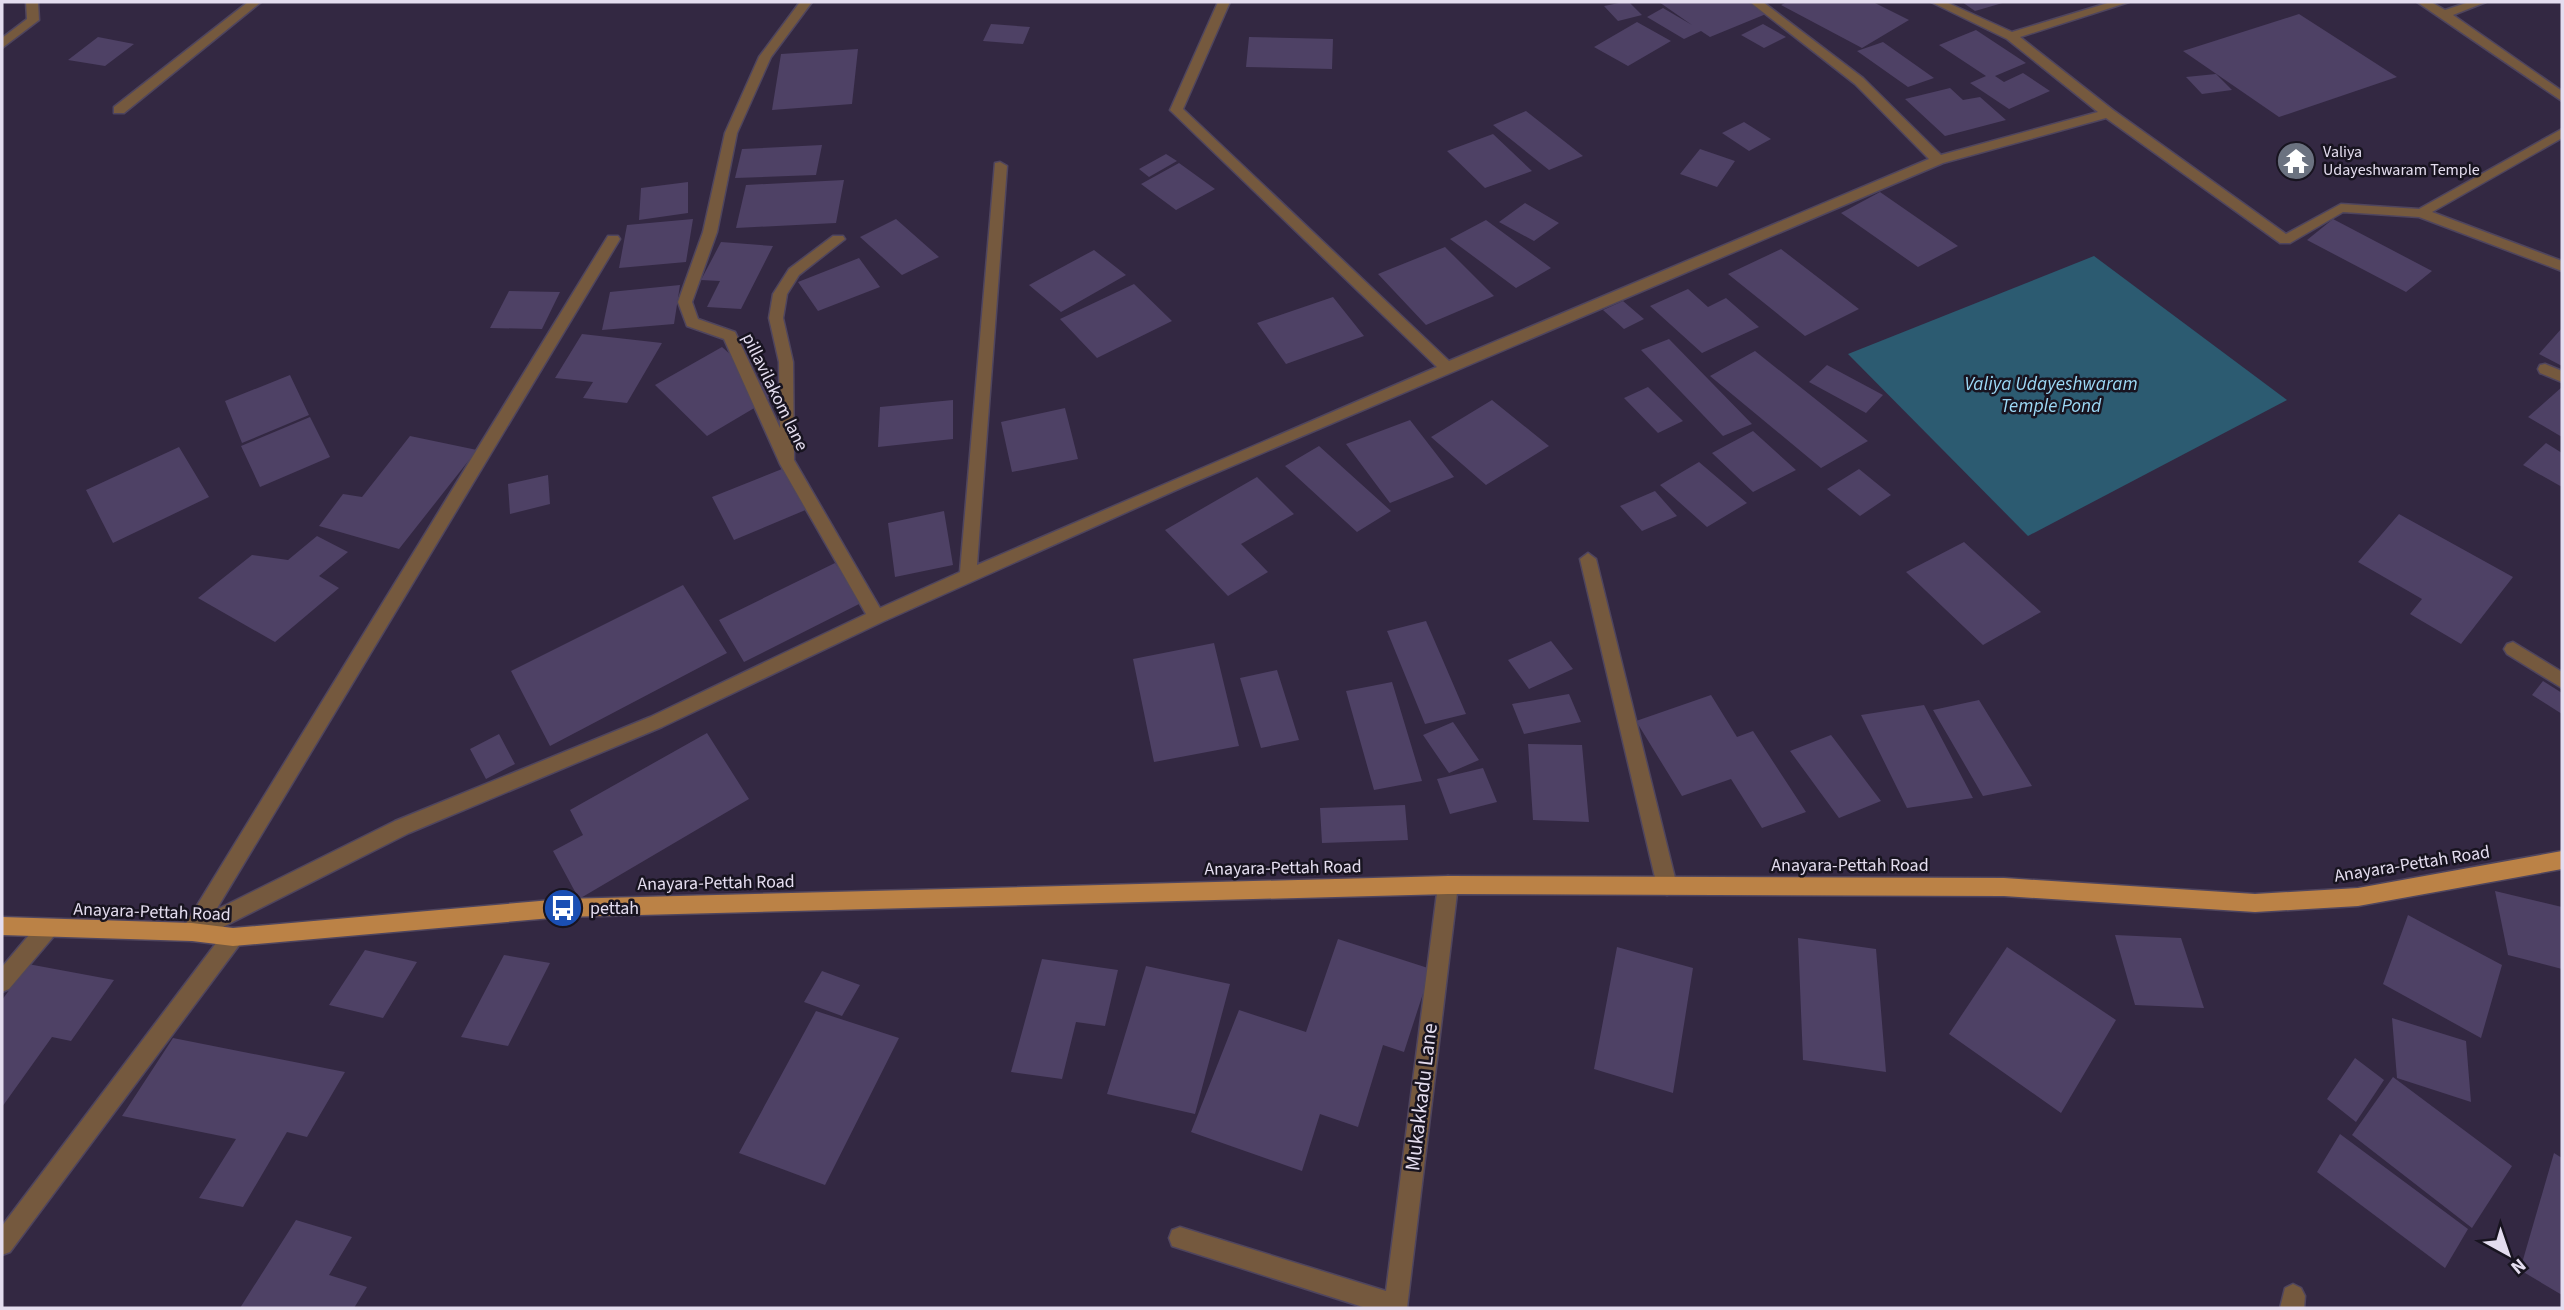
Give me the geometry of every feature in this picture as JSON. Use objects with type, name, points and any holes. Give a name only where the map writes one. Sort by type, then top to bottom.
[{"type":"main road","name":"Anayara-Pettah Road","points":[[2,926],[192,932],[233,937],[563,908],[1448,885],[2004,887],[2255,903],[2358,897],[2562,860]]},
{"type":"street","points":[[2,44],[33,20],[32,2]]},
{"type":"street","points":[[119,110],[255,2]]},
{"type":"street","name":"pillavilakom lane","points":[[806,2],[765,57],[731,133],[710,232],[685,302],[692,322],[730,336],[788,464],[876,617]]},
{"type":"street","points":[[1224,2],[1176,110],[1447,368]]},
{"type":"street","points":[[1756,2],[1859,81],[1938,160]]},
{"type":"street","points":[[1937,2],[2011,36],[2108,113],[2285,240],[2341,208],[2421,213],[2562,266]]},
{"type":"street","points":[[2011,36],[2123,2]]},
{"type":"street","points":[[2423,2],[2562,97]]},
{"type":"street","points":[[2444,14],[2480,2]]},
{"type":"street","points":[[192,932],[401,827],[656,722],[876,617],[1179,482],[1938,160],[2108,113]]},
{"type":"street","points":[[2421,213],[2562,134]]},
{"type":"street","points":[[968,578],[1000,166]]},
{"type":"street","points":[[192,932],[613,239]]},
{"type":"street","points":[[788,464],[786,362],[776,318],[780,294],[794,272],[838,239]]},
{"type":"street","points":[[2545,369],[2562,377]]},
{"type":"street","points":[[1588,559],[1667,886]]},
{"type":"street","points":[[2513,649],[2562,681]]},
{"type":"street","name":"Mukakkadu Lane","points":[[1395,1307],[1448,885]]},
{"type":"street","points":[[2,982],[47,929]]},
{"type":"street","points":[[2,1244],[233,937]]},
{"type":"street","points":[[1180,1237],[1395,1307]]},
{"type":"water","name":"Valiya Udayeshwaram Temple Pond","points":[[2094,256],[2287,400],[2028,536],[1848,354]]},
{"type":"building","points":[[1629,2],[1642,15],[1618,21],[1604,6]]},
{"type":"building","points":[[1659,2],[1748,2],[1766,14],[1710,37],[1701,31],[1684,39],[1647,17],[1663,8],[1692,25]]},
{"type":"building","points":[[1787,2],[1873,2],[1909,20],[1862,48],[1781,5]]},
{"type":"building","points":[[1962,2],[2006,2],[1975,11]]},
{"type":"building","points":[[2299,14],[2397,77],[2279,117],[2183,51]]},
{"type":"building","points":[[1637,22],[1671,41],[1628,66],[1594,47]]},
{"type":"building","points":[[991,24],[1030,27],[1023,44],[983,41]]},
{"type":"building","points":[[1763,24],[1786,37],[1764,48],[1741,35]]},
{"type":"building","points":[[1976,30],[2026,63],[1995,76],[2004,82],[2023,73],[2050,91],[2009,109],[1970,83],[1986,76],[1939,45]]},
{"type":"building","points":[[98,37],[134,44],[105,66],[68,60]]},
{"type":"building","points":[[1249,37],[1333,39],[1332,69],[1246,67]]},
{"type":"building","points":[[1883,42],[1934,78],[1908,87],[1857,51]]},
{"type":"building","points":[[858,49],[852,104],[772,110],[781,54]]},
{"type":"building","points":[[2216,74],[2232,90],[2202,94],[2186,77]]},
{"type":"building","points":[[1950,88],[1963,100],[1980,97],[2006,120],[1945,136],[1905,99]]},
{"type":"building","points":[[1526,111],[1583,156],[1549,170],[1493,125]]},
{"type":"building","points":[[1744,122],[1771,139],[1749,151],[1722,133]]},
{"type":"building","points":[[1493,134],[1532,171],[1485,188],[1447,151]]},
{"type":"building","points":[[822,145],[816,175],[735,178],[742,149]]},
{"type":"building","points":[[1700,149],[1735,161],[1717,187],[1680,174]]},
{"type":"building","points":[[1166,154],[1177,161],[1149,177],[1139,169]]},
{"type":"building","points":[[1179,163],[1215,189],[1176,210],[1141,184]]},
{"type":"building","points":[[844,180],[836,223],[736,228],[746,185]]},
{"type":"building","points":[[688,182],[688,213],[639,220],[641,188]]},
{"type":"building","points":[[1880,192],[1958,246],[1918,267],[1841,213]]},
{"type":"building","points":[[1525,203],[1559,223],[1534,241],[1499,222]]},
{"type":"building","points":[[693,219],[686,262],[619,268],[627,225]]},
{"type":"building","points":[[896,219],[939,257],[902,275],[860,237]]},
{"type":"building","points":[[2333,219],[2432,271],[2406,292],[2307,240]]},
{"type":"building","points":[[1486,220],[1551,268],[1516,288],[1450,239]]},
{"type":"building","points":[[721,242],[773,246],[741,309],[707,307],[720,281],[701,280]]},
{"type":"building","points":[[1445,247],[1494,296],[1426,325],[1378,274]]},
{"type":"building","points":[[1781,249],[1859,309],[1805,336],[1728,274]]},
{"type":"building","points":[[1094,250],[1126,275],[1061,312],[1029,285]]},
{"type":"building","points":[[859,258],[880,287],[818,311],[798,282]]},
{"type":"building","points":[[1134,284],[1172,321],[1097,358],[1060,319]]},
{"type":"building","points":[[680,285],[674,324],[602,330],[610,292]]},
{"type":"building","points":[[1688,289],[1708,307],[1726,298],[1759,327],[1702,353],[1650,306]]},
{"type":"building","points":[[509,291],[560,292],[542,329],[490,328]]},
{"type":"building","points":[[1333,297],[1364,336],[1286,364],[1257,323]]},
{"type":"building","points":[[1623,301],[1644,319],[1624,329],[1603,310]]},
{"type":"building","points":[[2562,328],[2562,366],[2539,354]]},
{"type":"building","points":[[582,334],[662,343],[627,403],[583,398],[593,382],[555,378]]},
{"type":"building","points":[[1669,339],[1752,424],[1723,436],[1641,350]]},
{"type":"building","points":[[722,347],[776,395],[707,436],[655,385]]},
{"type":"building","points":[[1755,351],[1868,441],[1821,468],[1710,376]]},
{"type":"building","points":[[1827,365],[1883,395],[1866,413],[1809,382]]},
{"type":"building","points":[[290,375],[309,415],[242,443],[225,401]]},
{"type":"building","points":[[1648,387],[1683,421],[1658,433],[1624,398]]},
{"type":"building","points":[[2562,387],[2562,437],[2528,417]]},
{"type":"building","points":[[953,400],[953,439],[878,447],[880,407]]},
{"type":"building","points":[[1492,400],[1549,446],[1486,485],[1431,437]]},
{"type":"building","points":[[1065,408],[1078,459],[1012,472],[1001,422]]},
{"type":"building","points":[[310,417],[330,457],[260,487],[241,446]]},
{"type":"building","points":[[1410,420],[1454,477],[1390,503],[1346,444]]},
{"type":"building","points":[[1753,431],[1796,470],[1753,492],[1712,453]]},
{"type":"building","points":[[410,436],[477,450],[399,549],[319,526],[343,494],[362,497]]},
{"type":"building","points":[[2546,443],[2562,453],[2562,487],[2523,465]]},
{"type":"building","points":[[1319,446],[1391,511],[1357,532],[1285,466]]},
{"type":"building","points":[[179,447],[209,497],[113,543],[86,490]]},
{"type":"building","points":[[1699,462],[1747,503],[1707,527],[1660,485]]},
{"type":"building","points":[[792,465],[815,506],[734,540],[712,497]]},
{"type":"building","points":[[1859,469],[1891,495],[1860,516],[1827,489]]},
{"type":"building","points":[[548,475],[550,504],[510,514],[508,484]]},
{"type":"building","points":[[1257,477],[1294,514],[1241,544],[1268,572],[1228,596],[1165,530]]},
{"type":"building","points":[[1655,491],[1677,516],[1642,531],[1620,506]]},
{"type":"building","points":[[944,511],[953,565],[895,577],[888,523]]},
{"type":"building","points":[[2399,514],[2513,577],[2461,644],[2410,614],[2422,599],[2358,562]]},
{"type":"building","points":[[317,536],[348,552],[319,576],[339,588],[275,642],[198,598],[252,555],[288,560]]},
{"type":"building","points":[[1964,542],[2041,612],[1983,645],[1906,572]]},
{"type":"building","points":[[835,563],[863,602],[744,662],[719,620]]},
{"type":"building","points":[[683,585],[727,653],[550,746],[511,671]]},
{"type":"building","points":[[1426,621],[1466,714],[1425,724],[1387,631]]},
{"type":"building","points":[[1551,641],[1573,669],[1529,689],[1508,660]]},
{"type":"building","points":[[1214,643],[1239,746],[1154,762],[1133,659]]},
{"type":"building","points":[[1277,670],[1299,740],[1261,748],[1240,678]]},
{"type":"building","points":[[2543,681],[2562,693],[2562,714],[2532,695]]},
{"type":"building","points":[[1392,682],[1422,781],[1374,790],[1346,691]]},
{"type":"building","points":[[1569,694],[1581,722],[1524,734],[1512,704]]},
{"type":"building","points":[[1711,695],[1737,737],[1753,731],[1806,812],[1762,828],[1731,779],[1682,796],[1636,721]]},
{"type":"building","points":[[1979,700],[2032,786],[1983,796],[1933,710]]},
{"type":"building","points":[[1924,705],[1973,798],[1907,808],[1861,715]]},
{"type":"building","points":[[1453,722],[1479,760],[1449,773],[1423,735]]},
{"type":"building","points":[[707,733],[749,799],[579,899],[553,851],[583,835],[570,810]]},
{"type":"building","points":[[499,734],[515,764],[486,779],[470,749]]},
{"type":"building","points":[[1831,735],[1881,801],[1839,818],[1790,751]]},
{"type":"building","points":[[1528,744],[1582,745],[1589,822],[1533,820]]},
{"type":"building","points":[[1483,768],[1497,802],[1450,814],[1437,779]]},
{"type":"building","points":[[1405,805],[1408,840],[1322,843],[1320,808]]},
{"type":"building","points":[[2495,891],[2562,907],[2562,969],[2508,955]]},
{"type":"building","points":[[2408,915],[2502,965],[2481,1038],[2383,984]]},
{"type":"building","points":[[2115,935],[2181,938],[2204,1008],[2135,1005]]},
{"type":"building","points":[[1798,938],[1876,949],[1886,1072],[1803,1060]]},
{"type":"building","points":[[1338,939],[1431,969],[1404,1052],[1383,1045],[1358,1127],[1320,1114],[1302,1171],[1191,1132],[1239,1010],[1306,1032]]},
{"type":"building","points":[[1617,947],[1693,968],[1673,1093],[1594,1069]]},
{"type":"building","points":[[2007,947],[2116,1020],[2061,1113],[1949,1034]]},
{"type":"building","points":[[365,950],[417,962],[383,1018],[329,1005]]},
{"type":"building","points":[[504,955],[550,963],[508,1046],[461,1037]]},
{"type":"building","points":[[1042,959],[1118,970],[1105,1026],[1076,1022],[1062,1079],[1011,1072]]},
{"type":"building","points":[[28,964],[114,980],[71,1041],[52,1037],[2,1107],[2,1000]]},
{"type":"building","points":[[1146,966],[1230,984],[1195,1114],[1107,1094]]},
{"type":"building","points":[[822,971],[860,985],[842,1016],[804,1002]]},
{"type":"building","points":[[816,1011],[899,1038],[825,1185],[739,1153]]},
{"type":"building","points":[[2392,1018],[2466,1041],[2471,1102],[2397,1078]]},
{"type":"building","points":[[173,1038],[345,1072],[307,1137],[287,1132],[243,1207],[199,1198],[236,1139],[122,1116]]},
{"type":"building","points":[[2355,1058],[2384,1080],[2356,1122],[2327,1099]]},
{"type":"building","points":[[2393,1077],[2512,1166],[2472,1228],[2352,1135]]},
{"type":"building","points":[[2340,1134],[2468,1229],[2445,1268],[2317,1172]]},
{"type":"building","points":[[2554,1153],[2562,1158],[2562,1295],[2520,1270]]},
{"type":"building","points":[[296,1220],[352,1237],[329,1275],[367,1287],[354,1308],[240,1308]]},
{"type":"place","name":"Valiya Udayeshwaram Temple","points":[[2296,161]]},
{"type":"place","name":"pettah","points":[[563,908]]}]
